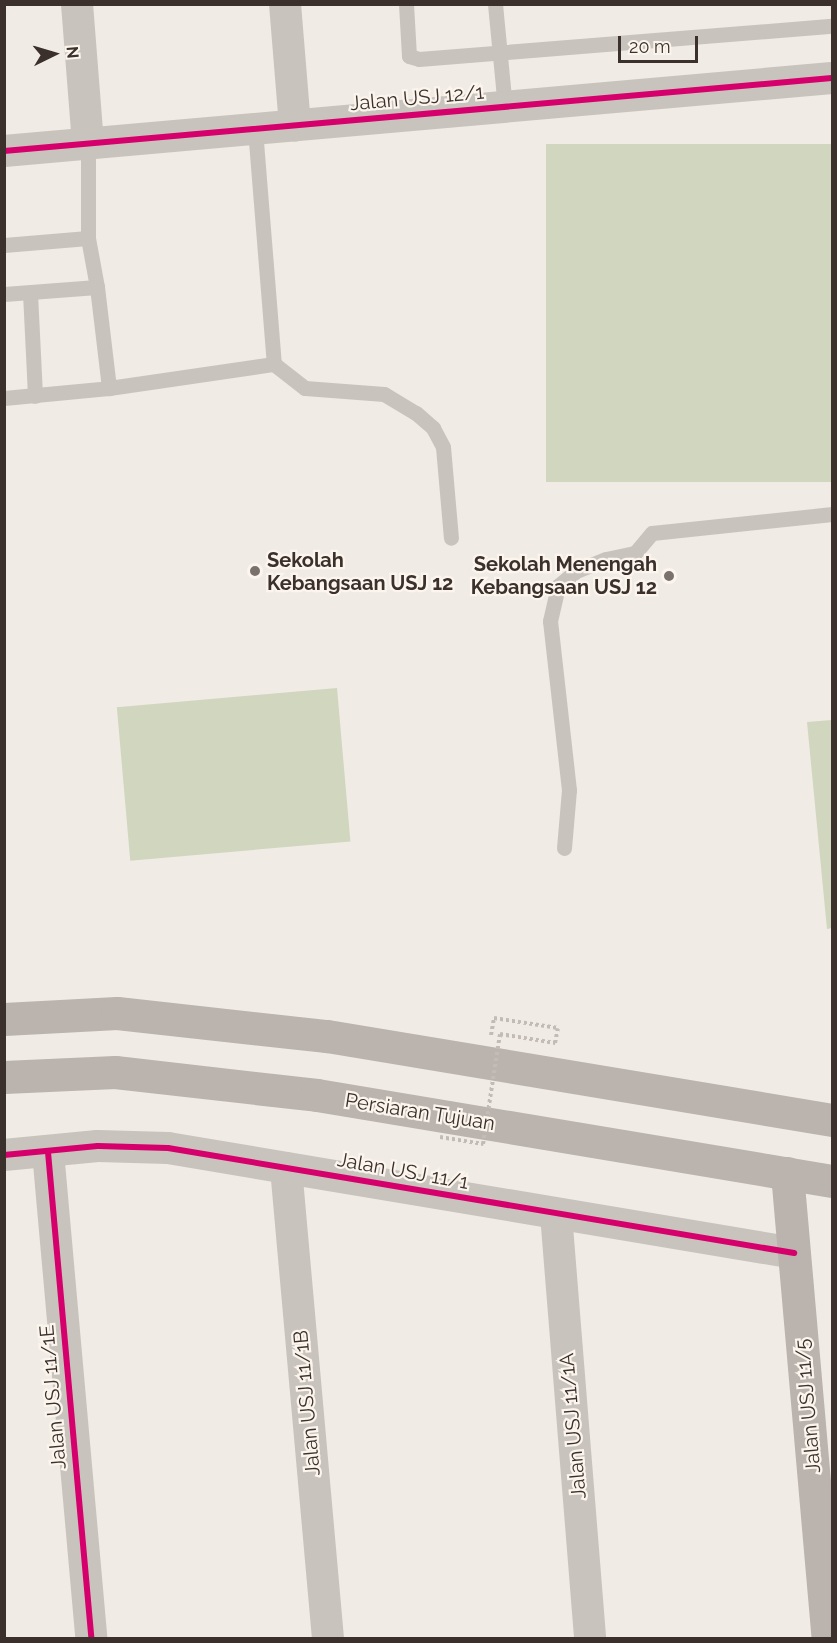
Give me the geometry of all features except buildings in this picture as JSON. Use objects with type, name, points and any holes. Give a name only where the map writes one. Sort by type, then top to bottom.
[{"type":"main road","points":[[4,1018],[117,1013],[327,1036],[832,1120]]},
{"type":"main road","name":"Persiaran Tujuan","points":[[4,1077],[115,1072],[317,1095],[832,1181]]},
{"type":"main road","name":"Jalan USJ 11/5","points":[[787,1173],[828,1638]]},
{"type":"street","points":[[77,4],[88,144]]},
{"type":"street","points":[[285,4],[295,126]]},
{"type":"street","name":"Jalan USJ 12/1","points":[[4,151],[832,78]]},
{"type":"street","name":"Jalan USJ 11/1","points":[[4,1155],[98,1146],[168,1148],[794,1253]]},
{"type":"street","name":"Jalan USJ 11/1E","points":[[48,1152],[91,1638]]},
{"type":"street","name":"Jalan USJ 11/1B","points":[[286,1167],[328,1638]]},
{"type":"street","name":"Jalan USJ 11/1A","points":[[556,1214],[590,1638]]},
{"type":"lane","points":[[406,4],[409,56],[420,59],[832,26]]},
{"type":"lane","points":[[495,4],[505,107]]},
{"type":"lane","points":[[255,129],[274,364]]},
{"type":"lane","points":[[88,144],[88,238],[110,388]]},
{"type":"lane","points":[[4,245],[88,238]]},
{"type":"lane","points":[[4,294],[97,287]]},
{"type":"lane","points":[[30,293],[35,396]]},
{"type":"lane","points":[[4,398],[110,388],[274,364],[305,388],[384,394],[416,413],[433,428],[443,447],[451,538]]},
{"type":"lane","points":[[564,848],[569,790],[550,621],[558,586],[576,571],[606,559],[635,553],[652,533],[832,513]]},
{"type":"path","points":[[440,1137],[483,1144],[500,1034],[555,1043],[558,1028],[494,1018],[486,1063]]},
{"type":"green space","points":[[546,144],[832,144],[832,482],[546,482]]},
{"type":"green space","points":[[337,688],[350,841],[130,861],[117,707]]},
{"type":"green space","points":[[832,720],[832,928],[827,929],[807,722]]},
{"type":"cycle path","points":[[4,151],[832,78]]},
{"type":"cycle path","points":[[4,1155],[98,1146],[168,1148],[794,1253]]},
{"type":"cycle path","points":[[48,1152],[91,1638]]},
{"type":"place","name":"Sekolah Kebangsaan USJ 12","points":[[255,571]]},
{"type":"place","name":"Sekolah Menengah Kebangsaan USJ 12","points":[[669,576]]}]
